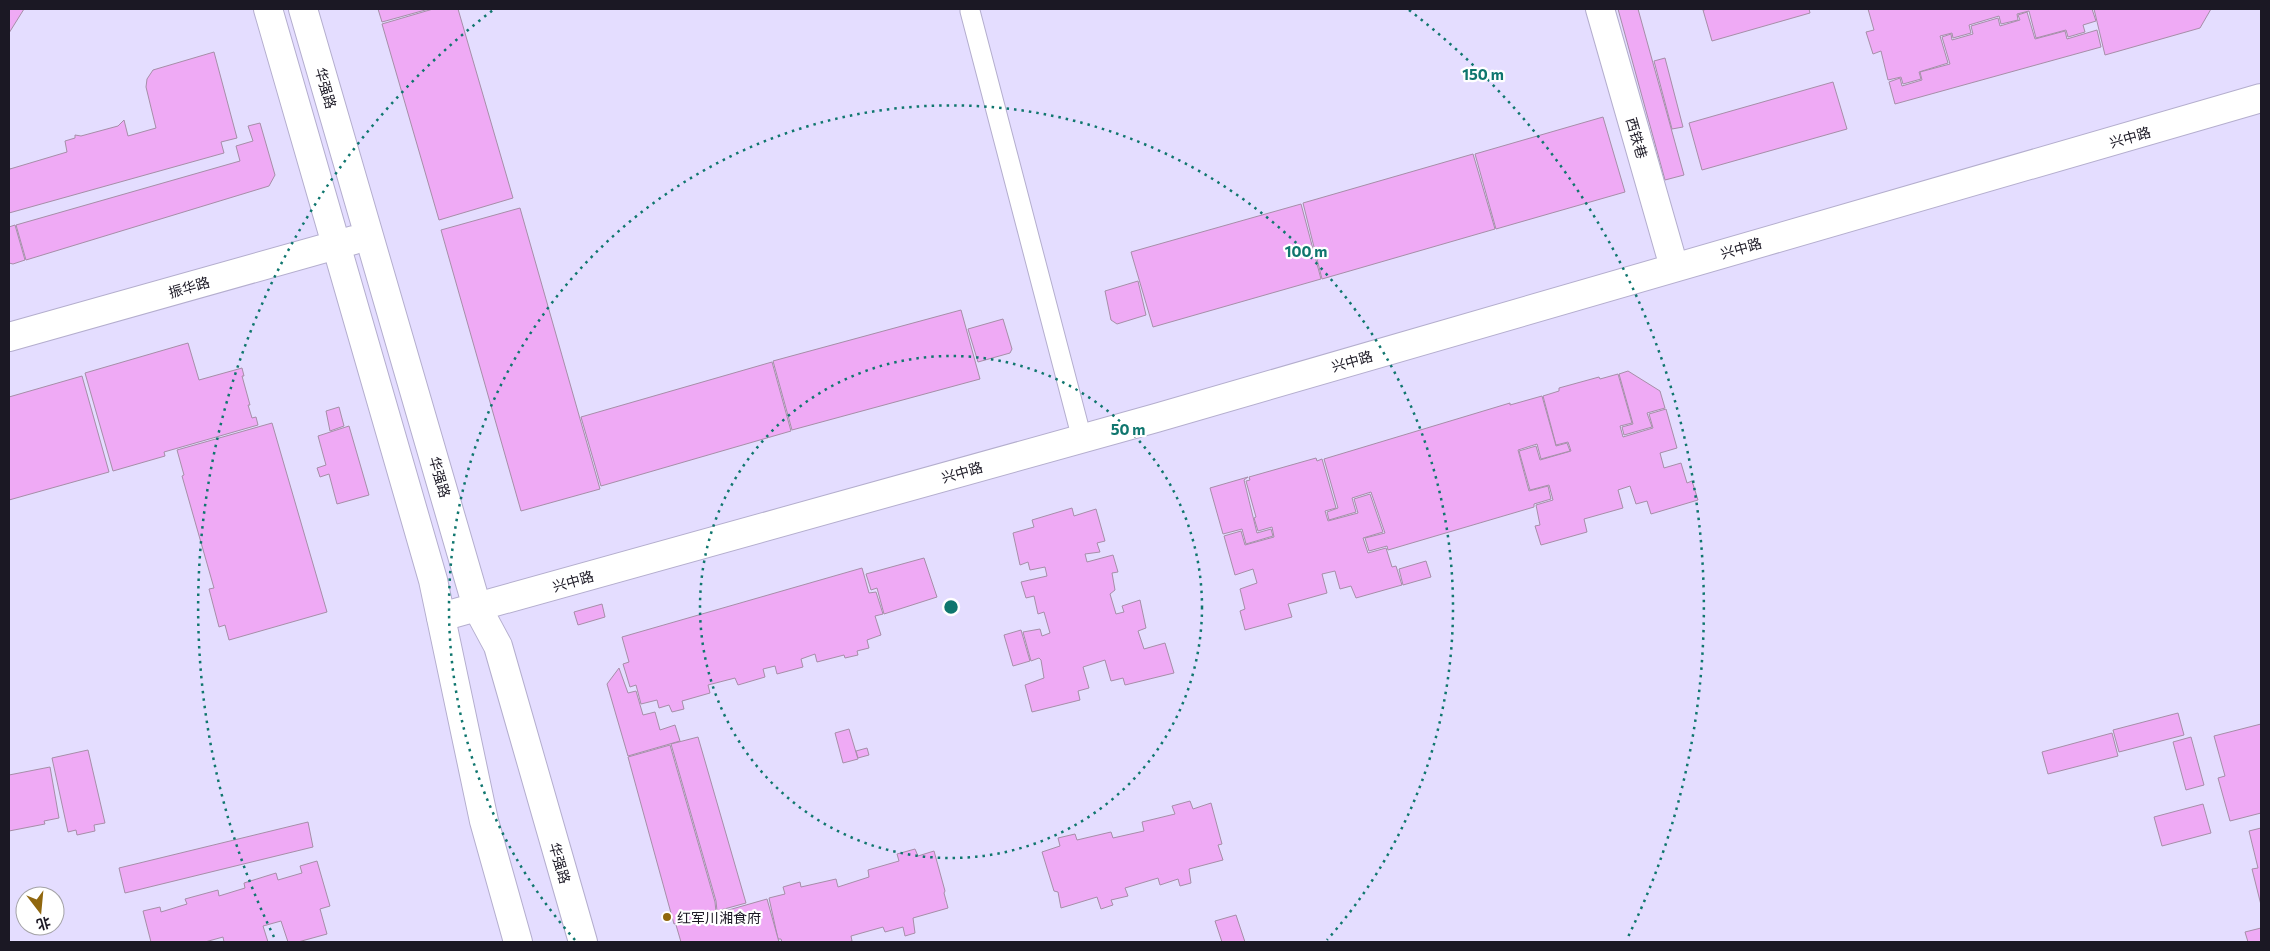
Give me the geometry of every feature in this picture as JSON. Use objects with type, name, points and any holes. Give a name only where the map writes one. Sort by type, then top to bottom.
[{"type":"street","points":[[268,9],[430,571],[484,821],[518,942]]},
{"type":"street","name":"华强路","points":[[303,9],[477,607],[498,646],[583,942]]},
{"type":"street","name":"西铁巷","points":[[1600,9],[1674,267]]},
{"type":"street","name":"兴中路","points":[[441,617],[1082,439],[2261,98]]},
{"type":"street","name":"振华路","points":[[9,338],[368,236]]},
{"type":"lane","points":[[970,11],[1082,439]]},
{"type":"building","points":[[9,9],[24,9],[9,33]]},
{"type":"building","points":[[378,9],[429,9],[382,22]]},
{"type":"building","points":[[433,9],[458,9],[513,198],[439,220],[382,24]]},
{"type":"building","points":[[1618,9],[1638,9],[1684,175],[1665,180]]},
{"type":"building","points":[[1809,9],[1810,13],[1712,41],[1703,10]]},
{"type":"building","points":[[1868,9],[2092,9],[2096,21],[2083,25],[2085,32],[2068,37],[2066,30],[2036,38],[2029,11],[2017,14],[2018,20],[2001,24],[1999,16],[1969,25],[1971,33],[1953,38],[1952,33],[1940,36],[1948,63],[1919,72],[1921,79],[1903,84],[1901,77],[1888,80],[1881,51],[1873,54],[1866,32],[1874,30]]},
{"type":"building","points":[[2094,9],[2211,9],[2200,28],[2105,55]]},
{"type":"building","points":[[2027,12],[2035,39],[2065,31],[2067,39],[2097,30],[2101,47],[1895,104],[1889,82],[1900,78],[1902,86],[1922,80],[1920,72],[1950,64],[1942,37],[1951,34],[1952,40],[1973,34],[1971,26],[1998,18],[2000,26],[2020,20],[2018,15]]},
{"type":"building","points":[[214,52],[237,138],[221,142],[224,153],[9,213],[9,166],[10,169],[67,152],[65,141],[75,138],[75,135],[81,136],[118,126],[124,120],[128,136],[156,128],[146,87],[147,79],[153,70]]},
{"type":"building","points":[[1665,58],[1683,127],[1672,129],[1654,61]]},
{"type":"building","points":[[1833,82],[1847,129],[1702,170],[1689,123]]},
{"type":"building","points":[[1603,117],[1625,192],[1496,229],[1475,154]]},
{"type":"building","points":[[260,123],[275,175],[269,186],[26,260],[16,225],[240,161],[236,146],[253,141],[248,126]]},
{"type":"building","points":[[1473,154],[1495,229],[1322,279],[1303,203]]},
{"type":"building","points":[[1301,204],[1321,279],[1153,327],[1131,252]]},
{"type":"building","points":[[520,208],[600,489],[521,511],[441,230]]},
{"type":"building","points":[[15,225],[25,260],[13,264],[9,263],[9,227]]},
{"type":"building","points":[[1138,281],[1146,315],[1117,324],[1111,320],[1105,291]]},
{"type":"building","points":[[961,310],[980,379],[792,430],[773,361]]},
{"type":"building","points":[[1003,319],[1012,349],[1010,353],[978,362],[968,329]]},
{"type":"building","points":[[188,343],[199,380],[242,368],[244,376],[242,376],[250,405],[248,405],[252,418],[256,417],[258,425],[164,452],[165,456],[113,471],[85,373]]},
{"type":"building","points":[[772,362],[791,431],[601,486],[581,417]]},
{"type":"building","points":[[1628,371],[1660,391],[1665,408],[1647,413],[1652,427],[1624,435],[1622,427],[1633,424],[1619,374]]},
{"type":"building","points":[[1618,374],[1632,423],[1620,426],[1623,437],[1653,428],[1649,414],[1666,409],[1677,448],[1660,453],[1664,468],[1681,463],[1687,483],[1692,481],[1698,500],[1651,514],[1647,501],[1636,504],[1630,486],[1618,490],[1623,508],[1584,519],[1587,532],[1541,545],[1535,526],[1540,525],[1536,505],[1553,500],[1549,485],[1530,490],[1519,451],[1536,446],[1540,460],[1571,451],[1568,442],[1556,445],[1543,396],[1559,391],[1559,388]]},
{"type":"building","points":[[82,376],[109,472],[9,500],[9,397]]},
{"type":"building","points":[[1542,396],[1556,446],[1567,443],[1570,451],[1541,459],[1537,444],[1518,450],[1529,491],[1548,486],[1551,499],[1534,504],[1534,507],[1388,550],[1387,546],[1369,551],[1365,538],[1385,533],[1371,492],[1352,498],[1356,512],[1329,520],[1327,512],[1338,508],[1324,459],[1510,403],[1510,405]]},
{"type":"building","points":[[339,407],[344,426],[330,431],[326,411]]},
{"type":"building","points":[[272,423],[327,612],[229,640],[225,625],[219,627],[209,589],[214,588],[182,476],[184,475],[177,450]]},
{"type":"building","points":[[349,426],[369,495],[337,504],[329,474],[320,477],[317,468],[326,465],[318,436]]},
{"type":"building","points":[[1316,458],[1317,461],[1322,459],[1336,508],[1325,511],[1328,521],[1358,513],[1354,499],[1370,494],[1383,532],[1363,538],[1368,553],[1386,548],[1392,567],[1396,566],[1402,585],[1356,598],[1351,586],[1340,589],[1335,571],[1322,574],[1327,593],[1288,604],[1292,617],[1245,630],[1240,611],[1245,609],[1240,589],[1257,583],[1253,569],[1235,575],[1224,536],[1241,531],[1245,545],[1274,537],[1272,527],[1258,531],[1246,481],[1250,480],[1249,477]]},
{"type":"building","points":[[1248,477],[1244,480],[1257,533],[1271,529],[1273,536],[1246,544],[1242,529],[1223,534],[1210,488]]},
{"type":"building","points":[[1072,508],[1074,516],[1096,509],[1105,541],[1097,543],[1100,552],[1085,554],[1087,562],[1113,555],[1118,572],[1112,573],[1115,590],[1110,594],[1116,614],[1124,612],[1122,606],[1140,600],[1146,628],[1138,631],[1144,649],[1165,643],[1174,673],[1125,685],[1123,678],[1111,681],[1105,660],[1083,667],[1089,688],[1078,691],[1080,700],[1032,712],[1025,685],[1044,678],[1041,660],[1039,658],[1031,661],[1023,632],[1040,629],[1042,636],[1050,633],[1044,612],[1038,614],[1034,596],[1026,598],[1021,582],[1047,576],[1045,567],[1030,570],[1028,562],[1020,565],[1013,533],[1034,527],[1032,520]]},
{"type":"building","points":[[924,558],[937,597],[884,614],[877,588],[871,590],[866,574]]},
{"type":"building","points":[[1426,561],[1431,577],[1403,585],[1399,569]]},
{"type":"building","points":[[862,568],[869,593],[876,592],[883,614],[875,616],[881,635],[867,640],[869,648],[857,651],[858,655],[845,658],[844,655],[817,662],[815,654],[801,659],[803,667],[777,674],[775,666],[763,669],[765,677],[738,685],[735,678],[708,685],[710,693],[682,701],[684,709],[672,712],[669,705],[659,708],[657,700],[641,704],[636,685],[630,687],[623,664],[629,662],[622,637]]},
{"type":"building","points":[[602,604],[605,617],[578,625],[574,612]]},
{"type":"building","points":[[1021,630],[1030,661],[1013,666],[1004,635]]},
{"type":"building","points":[[619,668],[628,693],[636,691],[643,715],[655,712],[660,730],[675,725],[680,741],[628,756],[607,684]]},
{"type":"building","points":[[2178,713],[2184,735],[2119,752],[2113,730]]},
{"type":"building","points":[[2261,724],[2261,813],[2230,821],[2218,778],[2225,776],[2214,736]]},
{"type":"building","points":[[849,729],[858,759],[843,763],[835,733]]},
{"type":"building","points":[[2112,733],[2118,756],[2048,774],[2042,752]]},
{"type":"building","points":[[698,737],[746,903],[717,911],[716,901],[671,744]]},
{"type":"building","points":[[2191,737],[2204,785],[2186,790],[2173,742]]},
{"type":"building","points":[[670,745],[715,902],[716,912],[674,924],[628,757]]},
{"type":"building","points":[[867,748],[869,755],[858,758],[856,751]]},
{"type":"building","points":[[88,750],[105,823],[94,825],[95,831],[77,835],[76,830],[68,832],[52,758]]},
{"type":"building","points":[[50,767],[59,818],[44,821],[45,824],[9,831],[9,775]]},
{"type":"building","points":[[1190,801],[1193,809],[1211,803],[1222,844],[1218,845],[1223,860],[1189,869],[1191,883],[1180,886],[1178,879],[1160,885],[1158,878],[1125,888],[1128,896],[1111,900],[1113,905],[1101,909],[1097,897],[1061,908],[1058,892],[1054,891],[1042,852],[1060,846],[1058,838],[1075,834],[1077,840],[1111,832],[1113,838],[1144,831],[1142,822],[1175,814],[1172,806]]},
{"type":"building","points":[[2203,804],[2211,833],[2162,846],[2154,817]]},
{"type":"building","points":[[308,822],[313,847],[125,893],[119,868]]},
{"type":"building","points":[[2261,828],[2261,905],[2252,869],[2258,868],[2249,831]]},
{"type":"building","points":[[915,849],[918,856],[934,851],[948,908],[913,918],[915,933],[905,936],[903,927],[885,932],[883,927],[851,936],[852,941],[848,942],[782,942],[781,939],[778,939],[769,898],[785,894],[783,887],[800,882],[801,887],[836,879],[838,887],[869,877],[868,870],[899,861],[897,854]]},
{"type":"building","points":[[317,861],[330,906],[320,909],[327,934],[298,942],[288,942],[281,921],[263,926],[268,942],[224,942],[223,937],[205,942],[151,942],[143,911],[160,907],[161,912],[187,904],[185,899],[218,890],[219,896],[245,888],[244,883],[276,873],[278,880],[302,873],[300,866]]},
{"type":"building","points":[[767,899],[779,942],[681,942],[676,925]]},
{"type":"building","points":[[1236,915],[1245,942],[1222,942],[1215,921]]},
{"type":"building","points":[[2261,928],[2261,942],[2248,942],[2245,932]]},
{"type":"place","name":"红军川湘食府","points":[[667,917]]}]
